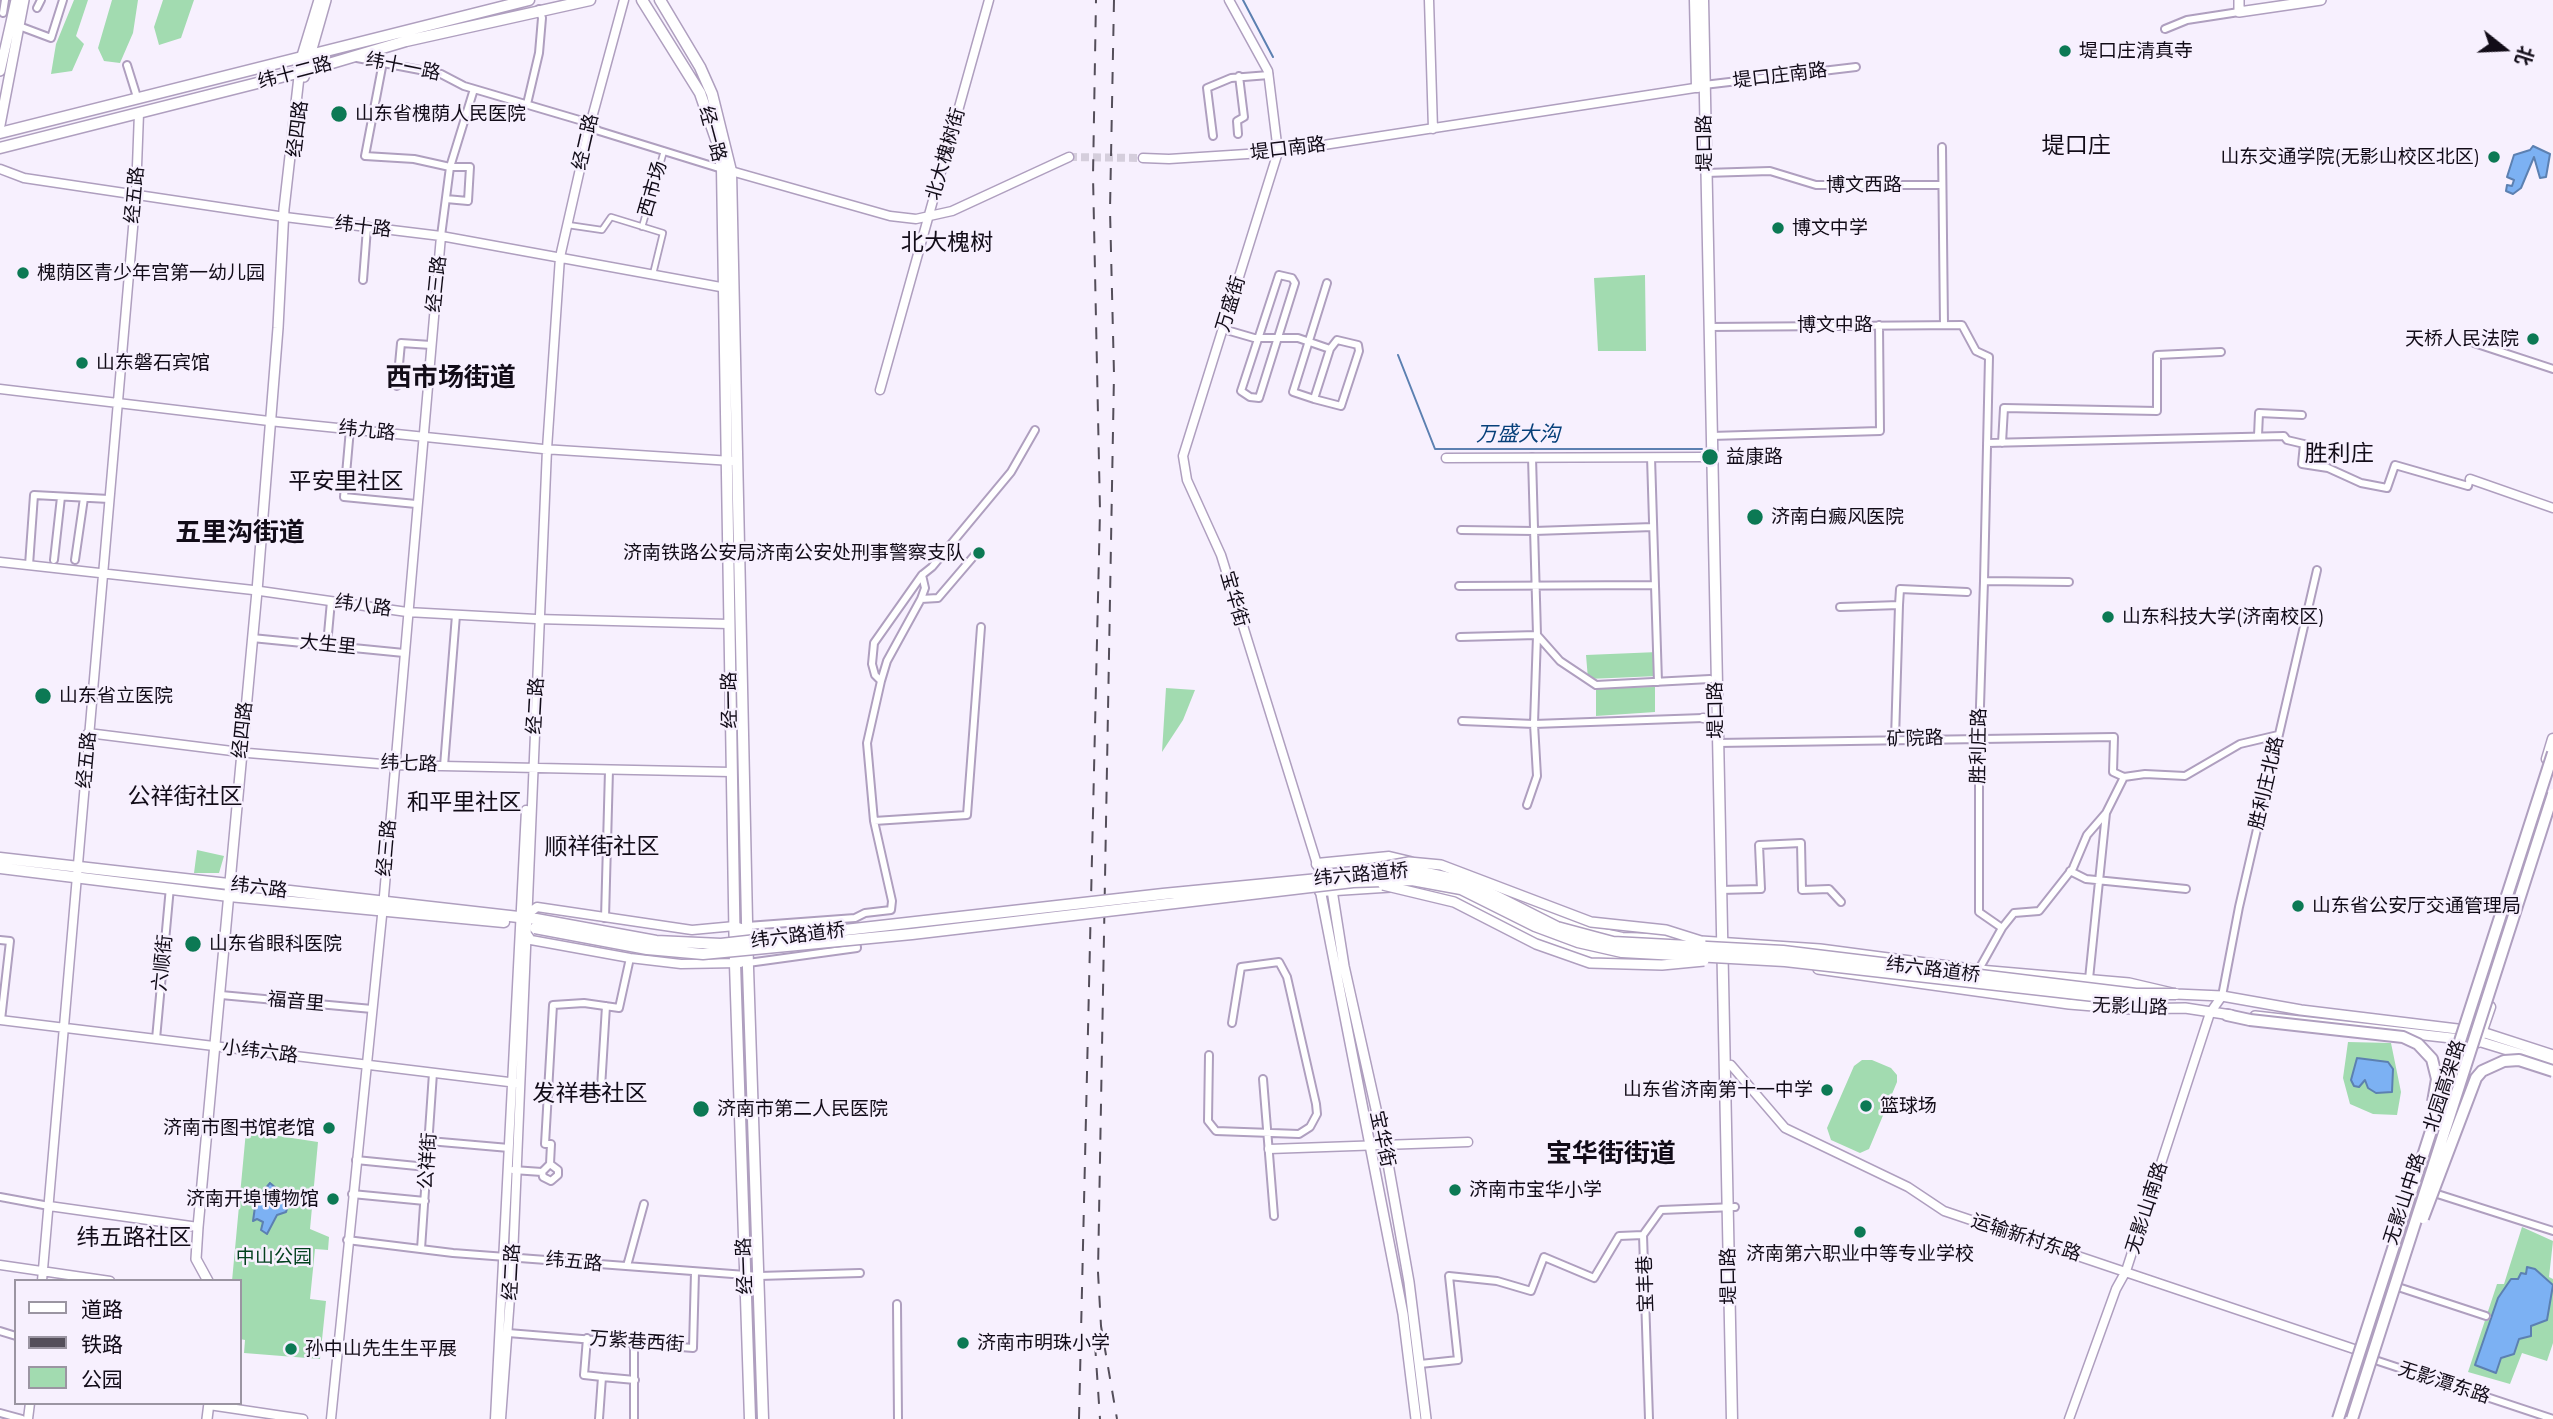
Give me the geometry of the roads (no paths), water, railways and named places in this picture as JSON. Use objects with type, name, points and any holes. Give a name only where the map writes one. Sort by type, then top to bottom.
[{"type":"highway","name":"北园高架路","points":[[2336,1419],[2382,1287],[2553,753]]},
{"type":"highway","name":"北园高架路","points":[[2354,1419],[2553,794]]},
{"type":"highway","points":[[2227,1015],[2250,1020],[2403,1037],[2418,1044],[2432,1059],[2437,1079],[2436,1094],[2401,1206],[2382,1287]]},
{"type":"highway","points":[[2399,1271],[2421,1225],[2476,1078],[2483,1070],[2504,1061],[2519,1060],[2553,1070]]},
{"type":"main road","points":[[0,70],[5,13],[16,0]]},
{"type":"main road","points":[[0,124],[24,0]]},
{"type":"main road","name":"经四路","points":[[306,58],[319,0]]},
{"type":"main road","name":"经四路","points":[[207,1279],[197,1259],[198,1227],[253,638],[285,217],[289,210],[302,71],[326,0]]},
{"type":"main road","name":"纬十二路","points":[[0,133],[529,0]]},
{"type":"main road","name":"纬十二路","points":[[0,148],[539,9],[590,0]]},
{"type":"main road","name":"经一路","points":[[642,0],[700,93],[726,170],[730,461],[763,1419]]},
{"type":"main road","name":"经一路","points":[[660,0],[700,67],[712,94],[726,170],[731,772],[750,1419]]},
{"type":"main road","name":"堤口路","points":[[1695,0],[1705,173],[1709,327],[1720,890],[1718,942]]},
{"type":"main road","name":"堤口路","points":[[1703,0],[1701,87],[1710,679],[1707,719],[1719,961],[1729,1419]]},
{"type":"main road","points":[[2239,0],[2239,12],[2321,0]]},
{"type":"main road","name":"无影山中路","points":[[2336,1419],[2553,739]]},
{"type":"main road","name":"无影山中路","points":[[2354,1419],[2553,807]]},
{"type":"main road","points":[[1317,864],[1389,857],[1457,872],[1599,933],[1622,938],[1701,941]]},
{"type":"main road","name":"纬六路","points":[[0,859],[170,887],[229,890]]},
{"type":"main road","name":"无影山路","points":[[1353,877],[1409,862],[1441,865],[1591,922],[1666,930],[1701,941],[1820,949],[1979,970],[2089,979],[2176,994],[2222,996],[2480,1037],[2553,1064]]},
{"type":"main road","name":"宝华街","points":[[1317,864],[1332,890],[1344,966],[1385,1148],[1406,1262],[1426,1419]]},
{"type":"main road","name":"宝华街","points":[[1317,864],[1320,891],[1403,1314],[1416,1419]]},
{"type":"main road","name":"纬六路","points":[[0,868],[78,872],[527,922]]},
{"type":"main road","name":"纬六路道桥","points":[[527,922],[647,949],[703,954],[912,934],[1412,870],[1454,878],[1557,927],[1613,942],[1783,951],[2136,994],[2176,994]]},
{"type":"main road","name":"无影山路","points":[[1353,877],[1454,902],[1536,944],[1590,963],[1662,965],[1719,961],[1783,965],[2069,1004],[2165,1008],[2458,1033]]},
{"type":"main road","name":"纬六路道桥","points":[[1353,877],[1412,880],[1461,889],[1535,926],[1578,942],[1622,952],[1785,961],[2139,1000],[2165,1008]]},
{"type":"main road","points":[[1320,891],[1414,885],[1450,895],[1570,948],[1622,959],[1704,961]]},
{"type":"main road","points":[[2480,1037],[2553,1055]]},
{"type":"street","points":[[5,0],[5,13]]},
{"type":"street","points":[[37,8],[41,0]]},
{"type":"street","points":[[19,26],[51,38],[63,0]]},
{"type":"street","name":"经二路","points":[[495,1419],[508,1257],[527,922],[545,449],[558,256],[618,0]]},
{"type":"street","name":"经二路","points":[[558,256],[588,124],[624,0]]},
{"type":"street","name":"北大槐树街","points":[[880,390],[989,0]]},
{"type":"street","points":[[1229,0],[1269,75],[1278,152]]},
{"type":"street","points":[[1429,0],[1433,129]]},
{"type":"street","points":[[527,103],[539,53],[542,18],[539,9]]},
{"type":"street","points":[[2165,29],[2187,20],[2239,12]]},
{"type":"street","name":"纬十一路","points":[[351,57],[441,74],[474,89],[527,103],[588,124],[599,131],[726,170]]},
{"type":"street","points":[[383,62],[365,156],[414,159],[450,167],[470,167],[468,201],[446,199]]},
{"type":"street","points":[[127,65],[137,97]]},
{"type":"street","name":"堤口庄南路","points":[[1701,87],[1856,67]]},
{"type":"street","points":[[1213,136],[1207,88],[1212,83],[1240,76],[1269,75]]},
{"type":"street","points":[[1238,134],[1237,121],[1244,117],[1240,76]]},
{"type":"street","name":"堤口南路","points":[[1143,158],[1169,159],[1278,152],[1701,87]]},
{"type":"street","points":[[441,236],[450,167],[474,89]]},
{"type":"street","name":"经五路","points":[[42,1276],[104,573],[139,113]]},
{"type":"street","points":[[1942,148],[1944,325]]},
{"type":"street","name":"西市场","points":[[642,227],[664,151]]},
{"type":"street","name":"万盛街","points":[[1183,456],[1278,152]]},
{"type":"street","points":[[726,170],[890,216],[928,217],[952,211],[1069,157]]},
{"type":"street","name":"纬十路","points":[[0,169],[24,178],[285,217],[441,236],[726,288]]},
{"type":"street","name":"博文西路","points":[[1705,173],[1770,171],[1816,185],[1942,185]]},
{"type":"street","name":"西市场","points":[[567,225],[602,230],[611,217],[663,233],[653,274]]},
{"type":"street","points":[[363,280],[367,228]]},
{"type":"street","name":"经三路","points":[[331,1419],[382,905],[441,236]]},
{"type":"street","points":[[1285,275],[1295,283],[1257,398],[1241,391],[1258,338],[1277,278],[1285,275]]},
{"type":"street","points":[[1314,399],[1330,349],[1336,340],[1358,345],[1359,351],[1341,406],[1331,406],[1293,392],[1327,283]]},
{"type":"street","points":[[1711,436],[1880,431],[1879,325]]},
{"type":"street","name":"博文中路","points":[[1709,327],[1962,325]]},
{"type":"street","name":"胜利庄路","points":[[1962,325],[1976,351],[1989,357],[1979,737],[1979,912],[2002,928]]},
{"type":"street","points":[[1223,329],[1258,338],[1278,336],[1330,349]]},
{"type":"street","points":[[397,386],[401,343],[431,345]]},
{"type":"street","points":[[2474,343],[2553,369]]},
{"type":"street","points":[[2002,443],[2004,408],[2157,411],[2157,355],[2221,352]]},
{"type":"street","name":"纬九路","points":[[0,389],[269,421],[545,449],[730,461]]},
{"type":"street","points":[[2258,436],[2259,413],[2302,415]]},
{"type":"street","points":[[350,429],[344,497],[416,504]]},
{"type":"street","points":[[881,681],[874,675],[874,643],[922,575],[932,568],[1011,472],[1035,430]]},
{"type":"street","points":[[1987,443],[2284,436],[2287,440],[2304,443],[2302,464],[2328,468],[2361,483],[2387,488],[2395,465],[2468,486],[2470,480],[2553,508]]},
{"type":"street","name":"宝华街","points":[[1183,456],[1187,480],[1221,555],[1317,864]]},
{"type":"street","points":[[1446,457],[1705,457]]},
{"type":"street","points":[[1527,805],[1537,776],[1534,724],[1537,635],[1532,457]]},
{"type":"street","points":[[1651,457],[1658,682]]},
{"type":"street","points":[[29,565],[34,495],[109,499]]},
{"type":"street","points":[[54,560],[61,497]]},
{"type":"street","points":[[75,560],[84,498]]},
{"type":"street","points":[[1461,530],[1534,531],[1653,527]]},
{"type":"street","points":[[921,599],[938,598],[979,550]]},
{"type":"street","name":"纬八路","points":[[0,562],[257,591],[407,612],[538,619],[729,624]]},
{"type":"street","name":"胜利庄北路","points":[[2222,996],[2278,735],[2317,570]]},
{"type":"street","points":[[747,926],[855,918],[865,913],[891,910],[892,901],[874,821],[867,743],[881,681],[893,649],[925,588],[922,575]]},
{"type":"street","points":[[1984,581],[2069,582]]},
{"type":"street","points":[[1459,586],[1655,585]]},
{"type":"street","points":[[1895,739],[1900,589],[1966,592]]},
{"type":"street","points":[[327,645],[331,601]]},
{"type":"street","points":[[1840,607],[1899,605]]},
{"type":"street","points":[[444,766],[456,615]]},
{"type":"street","points":[[874,821],[967,814],[981,627]]},
{"type":"street","points":[[1460,637],[1537,635],[1560,661],[1596,685],[1710,679]]},
{"type":"street","name":"大生里","points":[[253,638],[404,653]]},
{"type":"street","points":[[1462,721],[1534,724],[1707,719]]},
{"type":"street","name":"纬七路","points":[[89,733],[241,752],[394,765],[731,772]]},
{"type":"street","points":[[1972,990],[1979,970],[2002,928],[2014,913],[2039,911],[2070,872],[2092,827],[2106,813],[2124,777],[2145,774],[2185,776],[2240,744],[2278,735]]},
{"type":"street","name":"矿院路","points":[[1717,743],[2114,737],[2113,772],[2124,777]]},
{"type":"street","points":[[606,918],[609,770]]},
{"type":"street","points":[[2089,979],[2106,813]]},
{"type":"street","points":[[1720,890],[1761,889],[1759,845],[1801,843],[1802,890],[1829,889],[1841,902]]},
{"type":"street","points":[[2070,872],[2086,879],[2186,889]]},
{"type":"street","name":"六顺街","points":[[156,1039],[170,887]]},
{"type":"street","name":"纬六路","points":[[735,926],[692,930],[537,907],[527,922],[531,940],[630,958],[681,964],[748,963]]},
{"type":"street","points":[[735,926],[741,928],[741,960],[748,963],[857,948],[855,918]]},
{"type":"street","points":[[0,940],[10,941],[1,1020]]},
{"type":"street","points":[[512,1170],[541,1172],[550,1164],[551,1144],[545,1144],[553,1005],[619,1007],[630,958]]},
{"type":"street","points":[[1209,1055],[1208,1121],[1212,1128],[1223,1133],[1306,1132],[1317,1114],[1287,977],[1279,962],[1241,967],[1231,1023]]},
{"type":"street","name":"福音里","points":[[221,995],[372,1009]]},
{"type":"street","name":"无影山南路","points":[[2070,1419],[2116,1289],[2126,1271],[2210,1013],[2222,996]]},
{"type":"street","points":[[548,1090],[596,1091],[601,1088],[606,1006]]},
{"type":"street","name":"小纬六路","points":[[1,1020],[517,1083]]},
{"type":"street","name":"运输新村东路","points":[[1731,1065],[1785,1128],[1908,1187],[1944,1211],[2357,1350]]},
{"type":"street","name":"公祥街","points":[[421,1249],[433,1073]]},
{"type":"street","points":[[1263,1079],[1274,1216]]},
{"type":"street","name":"经二路","points":[[512,1170],[509,1149],[517,1083]]},
{"type":"street","points":[[429,1141],[509,1149]]},
{"type":"street","points":[[1269,1149],[1385,1148],[1468,1142]]},
{"type":"street","points":[[356,1160],[427,1167]]},
{"type":"street","points":[[541,1172],[546,1180],[555,1180],[558,1170],[550,1164]]},
{"type":"street","points":[[2429,1191],[2553,1230]]},
{"type":"street","points":[[352,1194],[425,1201]]},
{"type":"street","points":[[0,1197],[198,1227]]},
{"type":"street","points":[[626,1266],[644,1204]]},
{"type":"street","name":"宝丰巷","points":[[1649,1419],[1643,1235],[1661,1210],[1725,1207]]},
{"type":"street","points":[[1420,1364],[1458,1360],[1449,1276],[1497,1281],[1531,1291],[1544,1256],[1594,1278],[1619,1236],[1643,1235]]},
{"type":"street","name":"纬五路","points":[[347,1240],[508,1257],[695,1272],[759,1276],[859,1273]]},
{"type":"street","name":"经二路","points":[[501,1419],[508,1333],[508,1257]]},
{"type":"street","points":[[0,1265],[42,1276],[83,1279]]},
{"type":"street","name":"万紫巷西街","points":[[508,1333],[693,1348],[695,1272]]},
{"type":"street","points":[[2398,1287],[2486,1316]]},
{"type":"street","points":[[897,1304],[898,1419]]},
{"type":"street","points":[[587,1338],[584,1375],[635,1380]]},
{"type":"street","points":[[634,1343],[635,1419]]},
{"type":"street","name":"无影潭东路","points":[[2375,1360],[2553,1419]]},
{"type":"street","points":[[599,1419],[602,1377]]},
{"type":"street","points":[[215,1405],[303,1419]]},
{"type":"street","points":[[0,1413],[22,1419]]},
{"type":"water","points":[[2533,146],[2550,154],[2546,177],[2540,178],[2534,157],[2521,188],[2513,194],[2506,191],[2507,185],[2512,186],[2514,180],[2507,177],[2514,155],[2530,150]]},
{"type":"water","points":[[2357,1058],[2388,1062],[2393,1069],[2392,1092],[2376,1093],[2368,1088],[2365,1080],[2359,1087],[2354,1086],[2351,1080]]},
{"type":"water","points":[[270,1183],[277,1189],[277,1200],[288,1206],[286,1212],[277,1215],[267,1234],[261,1230],[263,1222],[257,1219],[253,1221],[256,1200]]},
{"type":"water","points":[[2527,1267],[2535,1269],[2553,1285],[2547,1320],[2531,1326],[2531,1336],[2519,1339],[2514,1354],[2501,1358],[2496,1373],[2475,1365],[2498,1298],[2511,1279],[2518,1279],[2521,1273],[2526,1274]]},
{"type":"waterway","points":[[1243,0],[1273,57]]},
{"type":"waterway","name":"万盛大沟","points":[[1398,355],[1435,449],[1702,449]]},
{"type":"tunnel","points":[[1069,157],[1143,158]]},
{"type":"railway","points":[[1079,1419],[1100,511],[1093,176],[1096,0]]},
{"type":"railway","points":[[1114,0],[1110,210],[1114,374],[1098,1272],[1101,1326],[1117,1419]]},
{"type":"railway","points":[[1095,1344],[1100,1419]]},
{"type":"place","name":"堤口庄清真寺","points":[[2065,51]]},
{"type":"place","name":"山东省槐荫人民医院","points":[[339,114]]},
{"type":"place","name":"山东交通学院(无影山校区北区)","points":[[2494,157]]},
{"type":"place","name":"博文中学","points":[[1778,228]]},
{"type":"place","name":"槐荫区青少年宫第一幼儿园","points":[[23,273]]},
{"type":"place","name":"天桥人民法院","points":[[2533,339]]},
{"type":"place","name":"山东磐石宾馆","points":[[82,363]]},
{"type":"place","name":"益康路","points":[[1710,457]]},
{"type":"place","name":"济南白癜风医院","points":[[1755,517]]},
{"type":"place","name":"济南铁路公安局济南公安处刑事警察支队","points":[[979,553]]},
{"type":"place","name":"山东科技大学(济南校区)","points":[[2108,617]]},
{"type":"place","name":"山东省立医院","points":[[43,696]]},
{"type":"place","name":"山东省公安厅交通管理局","points":[[2298,906]]},
{"type":"place","name":"山东省眼科医院","points":[[193,944]]},
{"type":"place","name":"山东省济南第十一中学","points":[[1827,1090]]},
{"type":"place","name":"篮球场","points":[[1866,1106]]},
{"type":"place","name":"济南市第二人民医院","points":[[701,1109]]},
{"type":"place","name":"济南市图书馆老馆","points":[[329,1128]]},
{"type":"place","name":"济南市宝华小学","points":[[1455,1190]]},
{"type":"place","name":"济南开埠博物馆","points":[[333,1199]]},
{"type":"place","name":"济南第六职业中等专业学校","points":[[1860,1232]]},
{"type":"place","name":"济南市明珠小学","points":[[963,1343]]},
{"type":"place","name":"孙中山先生生平展","points":[[291,1349]]},
{"type":"district","name":"堤口庄","points":[[2076,146]]},
{"type":"district","name":"北大槐树","points":[[947,243]]},
{"type":"district","name":"西市场街道","points":[[451,378]]},
{"type":"district","name":"胜利庄","points":[[2339,454]]},
{"type":"district","name":"平安里社区","points":[[346,482]]},
{"type":"district","name":"五里沟街道","points":[[240,533]]},
{"type":"district","name":"公祥街社区","points":[[185,797]]},
{"type":"district","name":"和平里社区","points":[[464,803]]},
{"type":"district","name":"顺祥街社区","points":[[602,847]]},
{"type":"district","name":"发祥巷社区","points":[[590,1094]]},
{"type":"district","name":"宝华街街道","points":[[1611,1154]]},
{"type":"district","name":"纬五路社区","points":[[134,1238]]},
{"type":"park label","name":"中山公园","points":[[274,1257]]}]
